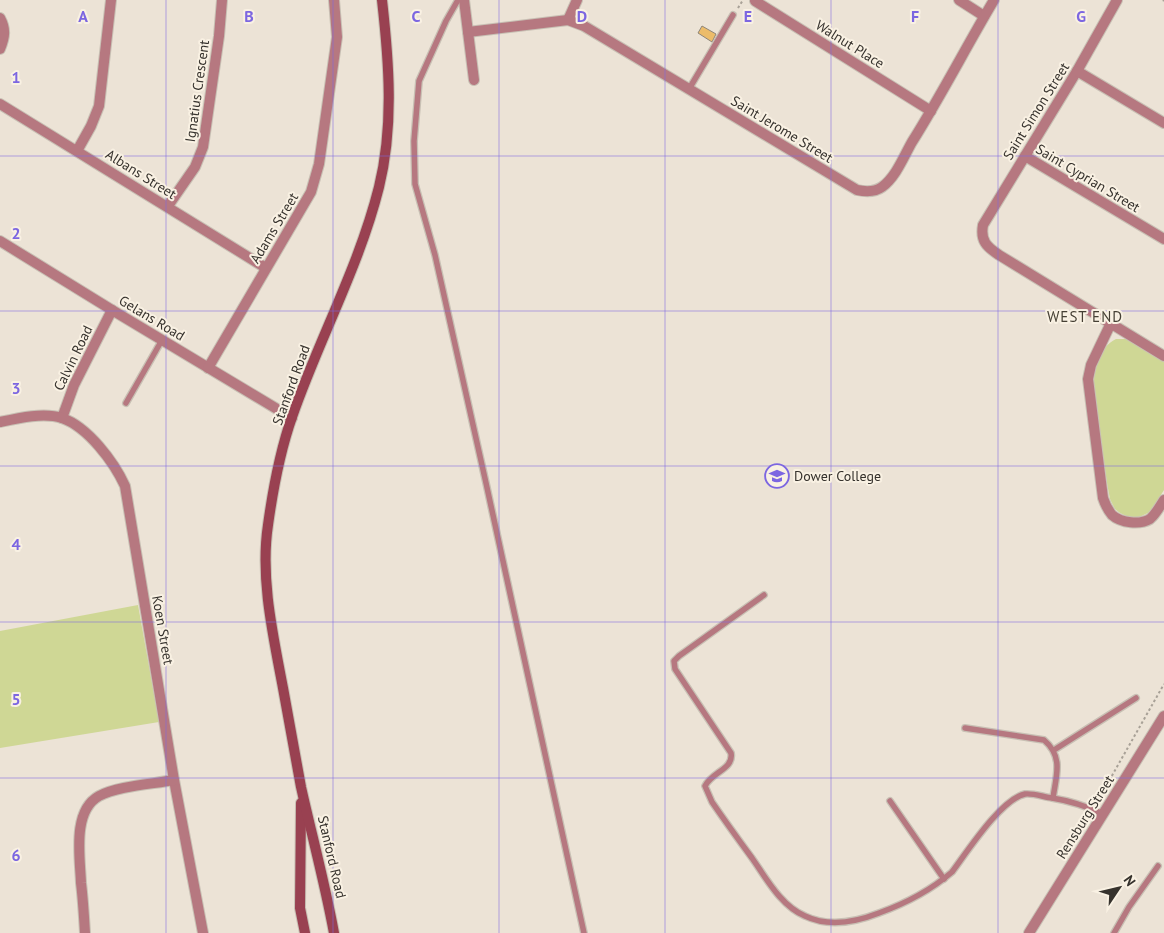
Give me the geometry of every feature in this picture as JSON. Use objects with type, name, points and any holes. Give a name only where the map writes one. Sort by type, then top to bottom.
[{"type":"main road","name":"Stanford Road","points":[[334,933],[329,904],[301,787],[276,654],[266,567],[267,527],[277,475],[292,418],[356,258],[380,185],[389,119],[389,90],[382,0]]},
{"type":"main road","name":"Stanford Road","points":[[301,787],[300,908],[305,933]]},
{"type":"street","points":[[77,150],[91,126],[99,106],[111,0]]},
{"type":"street","name":"Ignatius Crescent","points":[[168,206],[195,166],[204,147],[222,0]]},
{"type":"street","name":"Adams Street","points":[[208,368],[311,192],[319,164],[337,37],[334,0]]},
{"type":"street","points":[[464,0],[474,80]]},
{"type":"street","points":[[468,32],[568,20],[576,0]]},
{"type":"street","points":[[959,0],[984,16]]},
{"type":"street","name":"Saint Jerome Street","points":[[568,20],[584,26],[857,190],[865,192],[883,186],[892,176],[932,111],[994,0]]},
{"type":"street","name":"Saint Simon Street","points":[[1112,323],[988,248],[982,236],[983,225],[1077,71],[1117,0]]},
{"type":"street","name":"Walnut Place","points":[[755,2],[932,111]]},
{"type":"street","points":[[0,18],[4,25],[5,34],[0,49]]},
{"type":"street","points":[[1077,71],[1164,124]]},
{"type":"street","name":"Albans Street","points":[[0,104],[266,268]]},
{"type":"street","name":"Saint Cyprian Street","points":[[1024,156],[1164,240]]},
{"type":"street","name":"Gelans Road","points":[[0,241],[292,418]]},
{"type":"street","name":"Calvin Road","points":[[62,418],[74,385],[112,310]]},
{"type":"street","points":[[1164,356],[1112,323],[1091,365],[1088,379],[1103,498],[1107,507],[1114,517],[1129,522],[1144,521],[1151,518],[1164,500]]},
{"type":"street","points":[[0,422],[44,416],[62,418]]},
{"type":"street","name":"Koen Street","points":[[62,418],[95,442],[118,471],[125,486],[174,780],[203,933]]},
{"type":"street","name":"Rensburg Street","points":[[1029,933],[1164,716]]},
{"type":"street","points":[[85,933],[79,844],[81,823],[87,807],[98,797],[110,792],[174,780]]},
{"type":"lane","points":[[458,0],[446,21],[419,81],[414,141],[415,184],[435,255],[584,933]]},
{"type":"lane","points":[[689,89],[732,15]]},
{"type":"lane","points":[[126,403],[162,340]]},
{"type":"lane","points":[[764,594],[679,656],[674,662],[677,674],[731,753],[730,763],[709,779],[705,786],[712,802],[775,891],[791,907],[804,916],[825,922],[849,922],[868,917],[907,901],[944,879],[952,872],[1001,808],[1020,796],[1028,794],[1080,803],[1104,814]]},
{"type":"lane","points":[[1054,750],[1136,698]]},
{"type":"lane","points":[[965,728],[1044,740],[1054,750],[1058,761],[1053,798]]},
{"type":"lane","points":[[890,801],[944,879]]},
{"type":"lane","points":[[1114,933],[1129,906],[1158,866]]},
{"type":"path","points":[[732,15],[738,11],[743,0]]},
{"type":"path","points":[[1093,809],[1164,684]]},
{"type":"green space","points":[[1116,339],[1128,339],[1164,360],[1164,490],[1150,512],[1137,518],[1131,518],[1120,513],[1115,509],[1110,499],[1096,416],[1095,372],[1105,347]]},
{"type":"green space","points":[[138,605],[159,722],[0,748],[0,631]]},
{"type":"building","points":[[702,26],[716,34],[712,42],[698,33]]},
{"type":"place","name":"Dower College","points":[[777,476]]},
{"type":"district","name":"WEST END","points":[[1085,317]]}]
